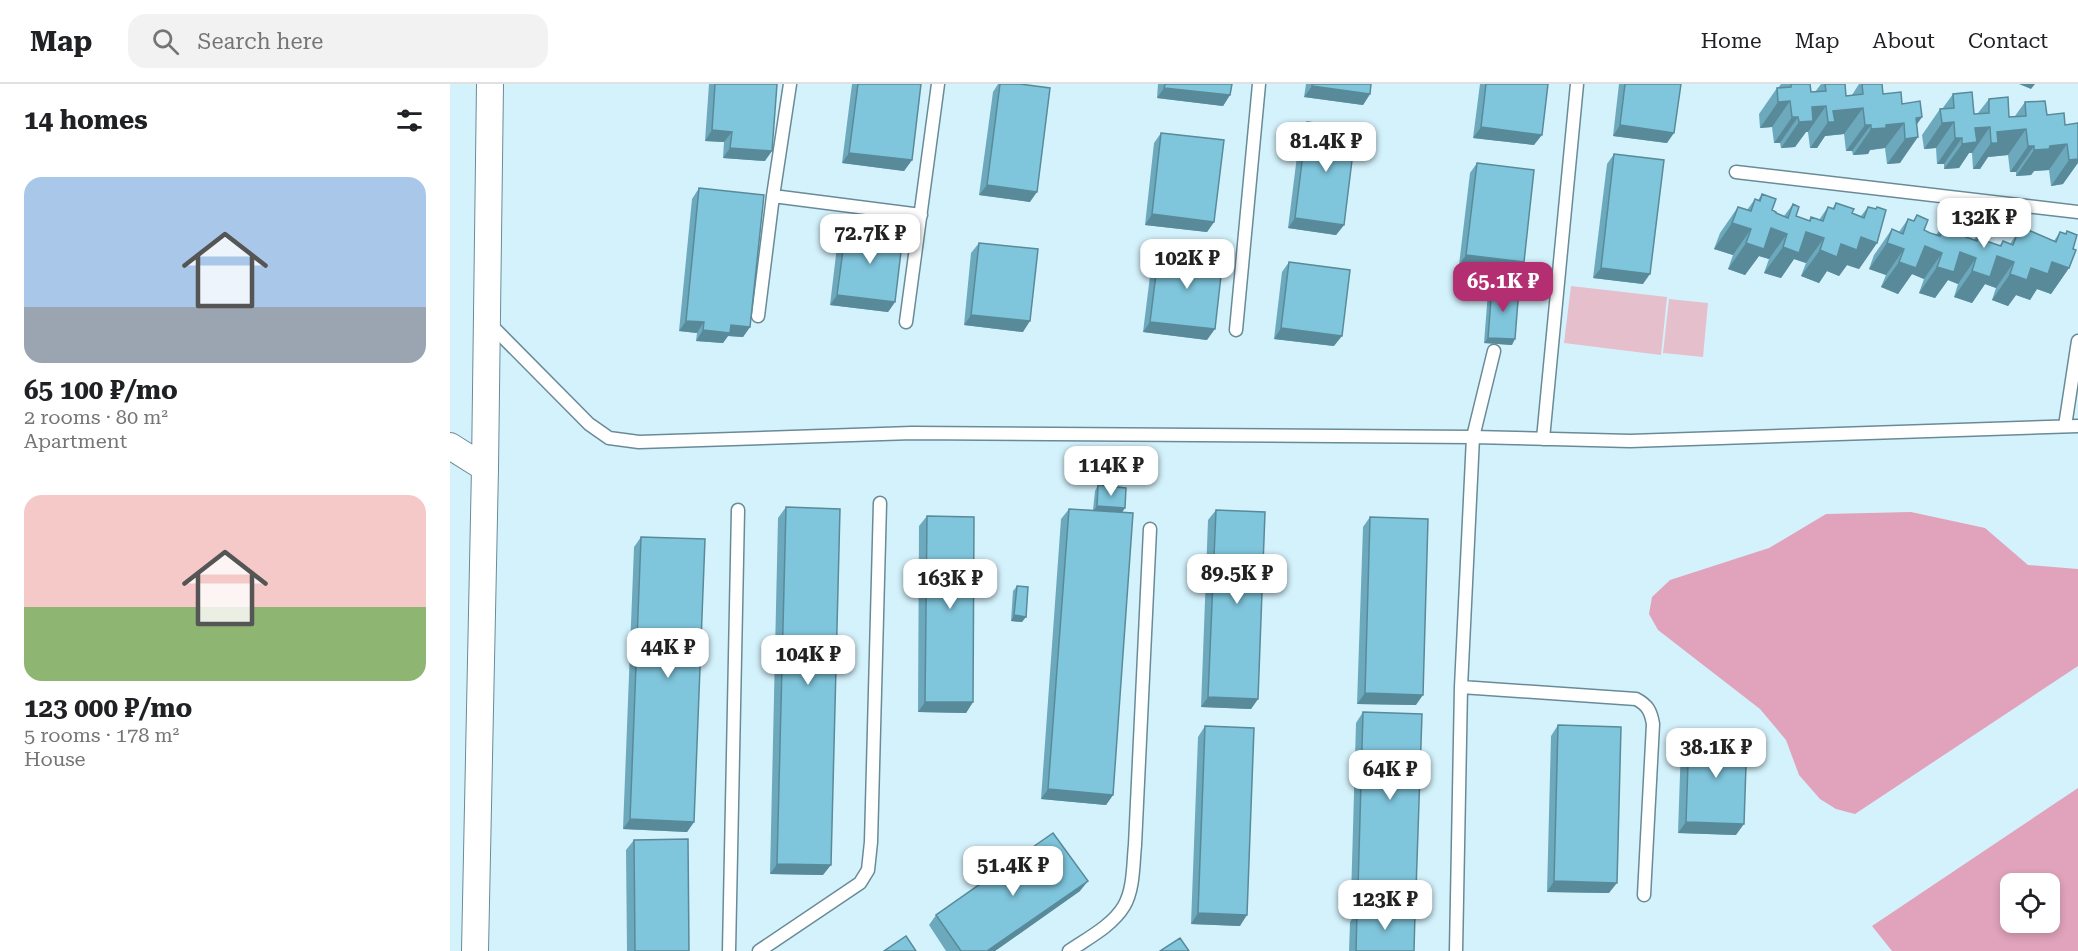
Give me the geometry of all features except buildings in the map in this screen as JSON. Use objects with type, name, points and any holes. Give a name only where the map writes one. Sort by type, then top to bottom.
[{"type":"street","points":[[475,951],[490,84]]},
{"type":"street","points":[[450,446],[485,468]]},
{"type":"lane","points":[[758,316],[790,84]]},
{"type":"lane","points":[[906,322],[938,84]]},
{"type":"lane","points":[[1236,330],[1258,84]]},
{"type":"lane","points":[[1543,439],[1577,84]]},
{"type":"lane","points":[[1736,172],[2078,212]]},
{"type":"lane","points":[[773,196],[921,215]]},
{"type":"lane","points":[[487,321],[589,424],[609,438],[639,442],[912,433],[1473,437],[1630,441],[2078,426]]},
{"type":"lane","points":[[2065,426],[2078,343]]},
{"type":"lane","points":[[1456,951],[1461,687],[1473,437],[1494,351]]},
{"type":"lane","points":[[759,951],[860,883],[868,870],[871,842],[880,503]]},
{"type":"lane","points":[[729,951],[738,510]]},
{"type":"lane","points":[[1069,951],[1105,927],[1124,905],[1129,891],[1135,845],[1150,529]]},
{"type":"lane","points":[[1461,687],[1636,699],[1644,703],[1651,712],[1653,724],[1644,895]]},
{"type":"shaded area","points":[[1571,286],[1667,297],[1661,355],[1564,343]]},
{"type":"shaded area","points":[[1669,299],[1708,303],[1703,357],[1663,353]]},
{"type":"shaded area","points":[[1911,512],[1985,528],[2028,565],[2078,569],[2078,666],[1855,814],[1836,809],[1820,799],[1799,775],[1786,740],[1760,709],[1658,630],[1649,614],[1652,597],[1670,580],[1769,548],[1826,514]]},
{"type":"shaded area","points":[[2078,788],[2078,951],[1892,951],[1872,926]]}]
